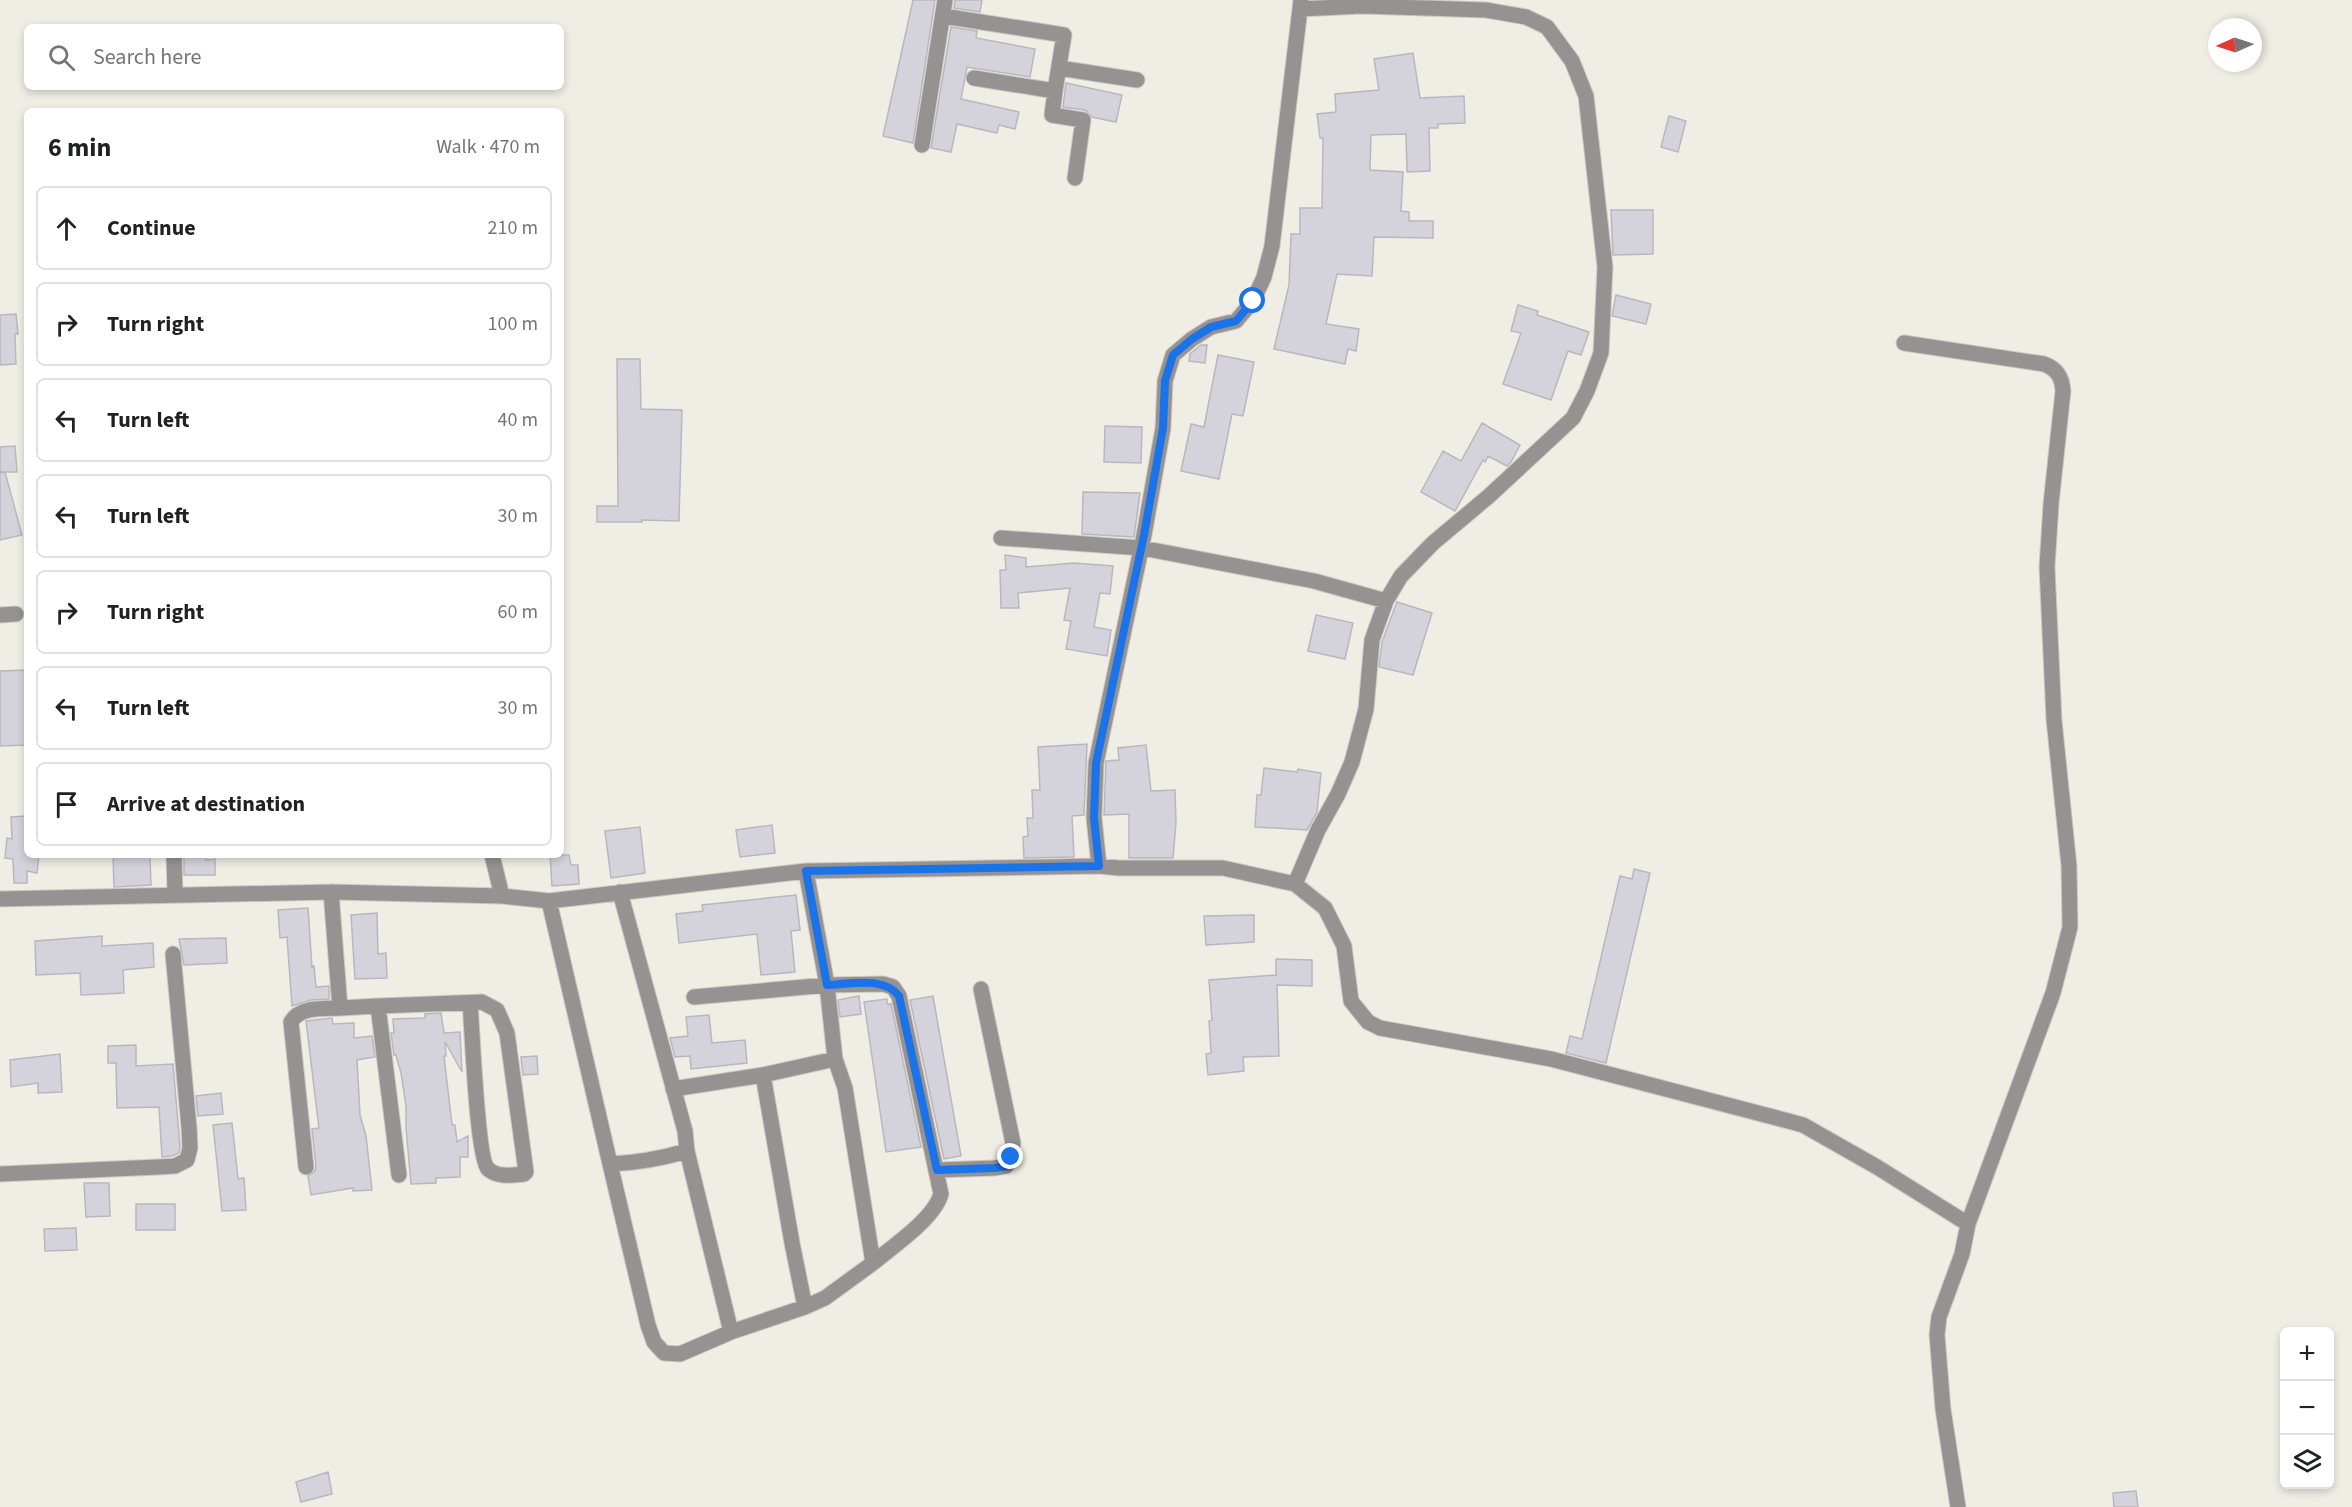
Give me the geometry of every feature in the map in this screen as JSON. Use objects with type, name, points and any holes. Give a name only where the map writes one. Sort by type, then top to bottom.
[{"type":"street","points":[[922,146],[945,0]]},
{"type":"street","points":[[1099,866],[1094,818],[1096,763],[1142,548],[1163,428],[1165,381],[1173,355],[1211,327],[1236,321],[1253,301],[1264,277],[1272,246],[1299,3],[1486,10],[1526,17],[1547,27],[1572,61],[1586,96],[1605,267],[1601,353],[1587,391],[1573,418],[1489,496],[1433,543],[1401,576],[1386,601],[1372,640],[1366,709],[1352,762],[1294,884]]},
{"type":"street","points":[[943,16],[1064,35],[1052,115],[1083,120],[1075,178]]},
{"type":"street","points":[[1059,68],[1137,80]]},
{"type":"street","points":[[974,78],[1055,91]]},
{"type":"street","points":[[1904,343],[2044,364],[2058,373],[2062,379],[2063,391],[2047,567],[2054,720],[2069,866],[2070,927],[2053,993],[1968,1224],[1962,1254],[1939,1317],[1937,1335],[1943,1409],[1958,1507]]},
{"type":"street","points":[[1001,538],[1142,548],[1314,581],[1386,601]]},
{"type":"street","points":[[0,615],[16,614]]},
{"type":"street","points":[[174,858],[175,895]]},
{"type":"street","points":[[493,858],[502,896]]},
{"type":"street","points":[[0,899],[331,892],[502,896],[549,901],[806,871],[1099,866],[1223,868],[1294,884],[1325,909],[1342,939],[1348,966],[1351,1001],[1368,1022],[1380,1028],[1551,1059],[1797,1124],[1877,1167],[1968,1224]]},
{"type":"street","points":[[806,871],[827,985],[835,1059],[844,1088],[873,1263]]},
{"type":"street","points":[[331,892],[340,1008]]},
{"type":"street","points":[[620,892],[685,1131],[687,1151],[731,1332]]},
{"type":"street","points":[[549,901],[648,1325],[654,1342],[664,1353],[680,1354],[731,1332],[825,1298],[873,1263],[938,1205],[941,1194],[899,996],[893,987],[883,984],[827,985],[694,997]]},
{"type":"street","points":[[0,1174],[175,1166],[187,1160],[190,1148],[189,1127],[173,954]]},
{"type":"street","points":[[937,1170],[995,1168],[1006,1166],[1011,1157],[1013,1143],[981,989]]},
{"type":"street","points":[[306,1167],[291,1022],[302,1011],[482,1002],[494,1006],[500,1014],[507,1033],[526,1172],[504,1176],[493,1172],[484,1163],[470,1003]]},
{"type":"street","points":[[378,1006],[399,1175]]},
{"type":"street","points":[[673,1089],[763,1075],[835,1059]]},
{"type":"street","points":[[763,1075],[805,1307]]},
{"type":"street","points":[[610,1164],[665,1157],[687,1151]]},
{"type":"building","points":[[913,0],[935,0],[913,143],[883,136]]},
{"type":"building","points":[[955,0],[982,0],[980,12],[954,8]]},
{"type":"building","points":[[951,27],[977,31],[976,38],[1035,49],[1030,77],[967,67],[961,99],[1019,112],[1015,129],[999,125],[997,133],[957,124],[951,152],[931,148]]},
{"type":"building","points":[[1413,53],[1420,98],[1464,96],[1465,123],[1438,124],[1438,128],[1429,128],[1430,171],[1407,172],[1406,134],[1371,135],[1370,170],[1403,172],[1401,211],[1409,212],[1409,221],[1433,221],[1433,238],[1374,237],[1372,276],[1337,274],[1326,324],[1359,329],[1356,351],[1348,349],[1345,364],[1274,349],[1289,285],[1291,234],[1300,234],[1300,208],[1322,208],[1323,138],[1320,138],[1317,114],[1336,112],[1335,94],[1379,90],[1374,59]]},
{"type":"building","points":[[1066,83],[1122,95],[1116,122],[1092,117],[1085,110],[1063,107]]},
{"type":"building","points":[[1669,116],[1686,121],[1678,152],[1661,147]]},
{"type":"building","points":[[1611,210],[1653,210],[1653,254],[1613,255]]},
{"type":"building","points":[[1616,295],[1651,304],[1646,324],[1612,316]]},
{"type":"building","points":[[1518,305],[1538,311],[1537,315],[1589,332],[1581,355],[1568,351],[1551,400],[1503,384],[1521,333],[1511,331]]},
{"type":"building","points":[[16,314],[18,334],[15,334],[16,364],[0,365],[0,315]]},
{"type":"building","points":[[1201,345],[1207,345],[1205,363],[1189,361],[1190,354]]},
{"type":"building","points":[[1218,355],[1254,362],[1243,416],[1232,414],[1219,479],[1181,471],[1191,424],[1204,427]]},
{"type":"building","points":[[617,359],[640,359],[641,409],[682,410],[679,521],[597,522],[597,506],[618,506]]},
{"type":"building","points":[[1482,423],[1520,445],[1511,462],[1507,466],[1488,456],[1485,462],[1483,460],[1455,511],[1421,492],[1443,451],[1461,461]]},
{"type":"building","points":[[1105,426],[1142,427],[1141,463],[1104,462]]},
{"type":"building","points":[[15,446],[17,472],[0,472],[0,447]]},
{"type":"building","points":[[5,472],[22,535],[0,540],[0,473]]},
{"type":"building","points":[[1083,492],[1140,493],[1134,537],[1082,534]]},
{"type":"building","points":[[1005,555],[1026,558],[1026,567],[1074,563],[1113,566],[1110,594],[1100,593],[1094,627],[1111,630],[1107,656],[1066,649],[1071,621],[1064,620],[1070,588],[1018,593],[1019,608],[1001,608],[1000,570],[1006,570]]},
{"type":"building","points":[[1397,602],[1432,613],[1413,675],[1379,667],[1382,642]]},
{"type":"building","points":[[1316,615],[1353,623],[1345,659],[1308,651]]},
{"type":"building","points":[[24,670],[24,745],[0,746],[0,671]]},
{"type":"building","points":[[1087,744],[1084,815],[1072,816],[1074,857],[1024,858],[1023,837],[1028,836],[1027,818],[1033,818],[1032,790],[1040,790],[1038,747]]},
{"type":"building","points":[[1146,745],[1151,791],[1175,790],[1176,823],[1173,858],[1129,858],[1129,814],[1104,815],[1106,761],[1119,760],[1118,748]]},
{"type":"building","points":[[1264,768],[1297,772],[1298,769],[1321,773],[1317,812],[1307,830],[1255,827],[1257,795],[1261,795]]},
{"type":"building","points":[[24,816],[24,858],[39,858],[37,873],[27,871],[27,883],[14,883],[13,859],[5,858],[7,838],[12,839],[11,817]]},
{"type":"building","points":[[772,825],[775,853],[740,857],[736,830]]},
{"type":"building","points":[[640,827],[645,873],[611,878],[605,831]]},
{"type":"building","points":[[564,855],[569,855],[571,865],[578,865],[579,884],[552,886],[550,858],[564,858]]},
{"type":"building","points":[[113,858],[150,858],[151,885],[114,887]]},
{"type":"building","points":[[184,858],[215,859],[215,875],[184,875]]},
{"type":"building","points":[[1634,869],[1650,873],[1606,1063],[1566,1053],[1570,1036],[1582,1039],[1620,876],[1632,879]]},
{"type":"building","points":[[796,895],[800,930],[791,931],[795,972],[761,975],[757,934],[679,943],[676,914],[703,911],[702,905]]},
{"type":"building","points":[[308,908],[312,967],[314,966],[316,987],[329,986],[329,999],[311,1000],[292,1006],[287,937],[280,938],[278,910]]},
{"type":"building","points":[[377,913],[378,954],[386,953],[387,978],[355,979],[351,915]]},
{"type":"building","points":[[1254,915],[1254,942],[1206,945],[1204,916]]},
{"type":"building","points":[[102,936],[102,946],[153,943],[154,967],[123,970],[124,993],[81,995],[80,973],[36,975],[35,941]]},
{"type":"building","points":[[226,938],[227,963],[184,965],[179,939]]},
{"type":"building","points":[[1276,959],[1312,960],[1312,986],[1277,985],[1279,1056],[1243,1057],[1244,1071],[1208,1075],[1206,1054],[1211,1053],[1209,1021],[1212,1020],[1209,980],[1276,975]]},
{"type":"building","points":[[859,996],[861,1014],[840,1017],[838,1000]]},
{"type":"building","points":[[933,996],[961,1156],[944,1159],[910,1000]]},
{"type":"building","points":[[887,999],[887,1004],[891,1004],[921,1147],[886,1152],[864,1002]]},
{"type":"building","points":[[441,1013],[444,1033],[460,1032],[462,1072],[445,1042],[446,1056],[444,1056],[452,1125],[455,1125],[457,1142],[468,1136],[468,1157],[460,1157],[460,1177],[436,1178],[436,1183],[411,1184],[406,1106],[391,1033],[394,1033],[393,1019],[425,1018],[425,1014]]},
{"type":"building","points":[[709,1015],[712,1043],[745,1040],[747,1063],[691,1069],[690,1056],[675,1057],[670,1038],[688,1036],[686,1017]]},
{"type":"building","points":[[332,1018],[333,1024],[354,1023],[354,1038],[372,1036],[375,1057],[357,1060],[360,1115],[366,1136],[372,1190],[353,1191],[353,1188],[311,1195],[308,1176],[315,1171],[316,1166],[312,1129],[319,1128],[306,1021]]},
{"type":"building","points":[[136,1045],[136,1066],[173,1064],[180,1147],[179,1153],[172,1156],[162,1157],[159,1107],[117,1108],[116,1063],[108,1063],[108,1046]]},
{"type":"building","points":[[60,1054],[62,1092],[38,1093],[38,1083],[11,1087],[10,1060]]},
{"type":"building","points":[[537,1056],[538,1074],[523,1075],[521,1057]]},
{"type":"building","points":[[221,1093],[223,1114],[198,1116],[196,1096]]},
{"type":"building","points":[[232,1123],[238,1179],[244,1178],[246,1210],[222,1211],[213,1125]]},
{"type":"building","points":[[84,1183],[109,1183],[110,1216],[86,1217]]},
{"type":"building","points":[[136,1204],[175,1204],[175,1230],[136,1230]]},
{"type":"building","points":[[76,1228],[77,1250],[45,1251],[44,1229]]},
{"type":"building","points":[[328,1472],[332,1494],[301,1502],[296,1482]]},
{"type":"building","points":[[2136,1491],[2138,1507],[2114,1507],[2113,1493]]},
{"type":"route","points":[[1011,1157],[1006,1166],[995,1168],[937,1170],[899,996],[893,987],[883,984],[827,985],[806,871],[1099,866],[1094,818],[1096,763],[1144,535],[1163,428],[1165,381],[1173,355],[1211,327],[1236,321],[1253,301]]}]
